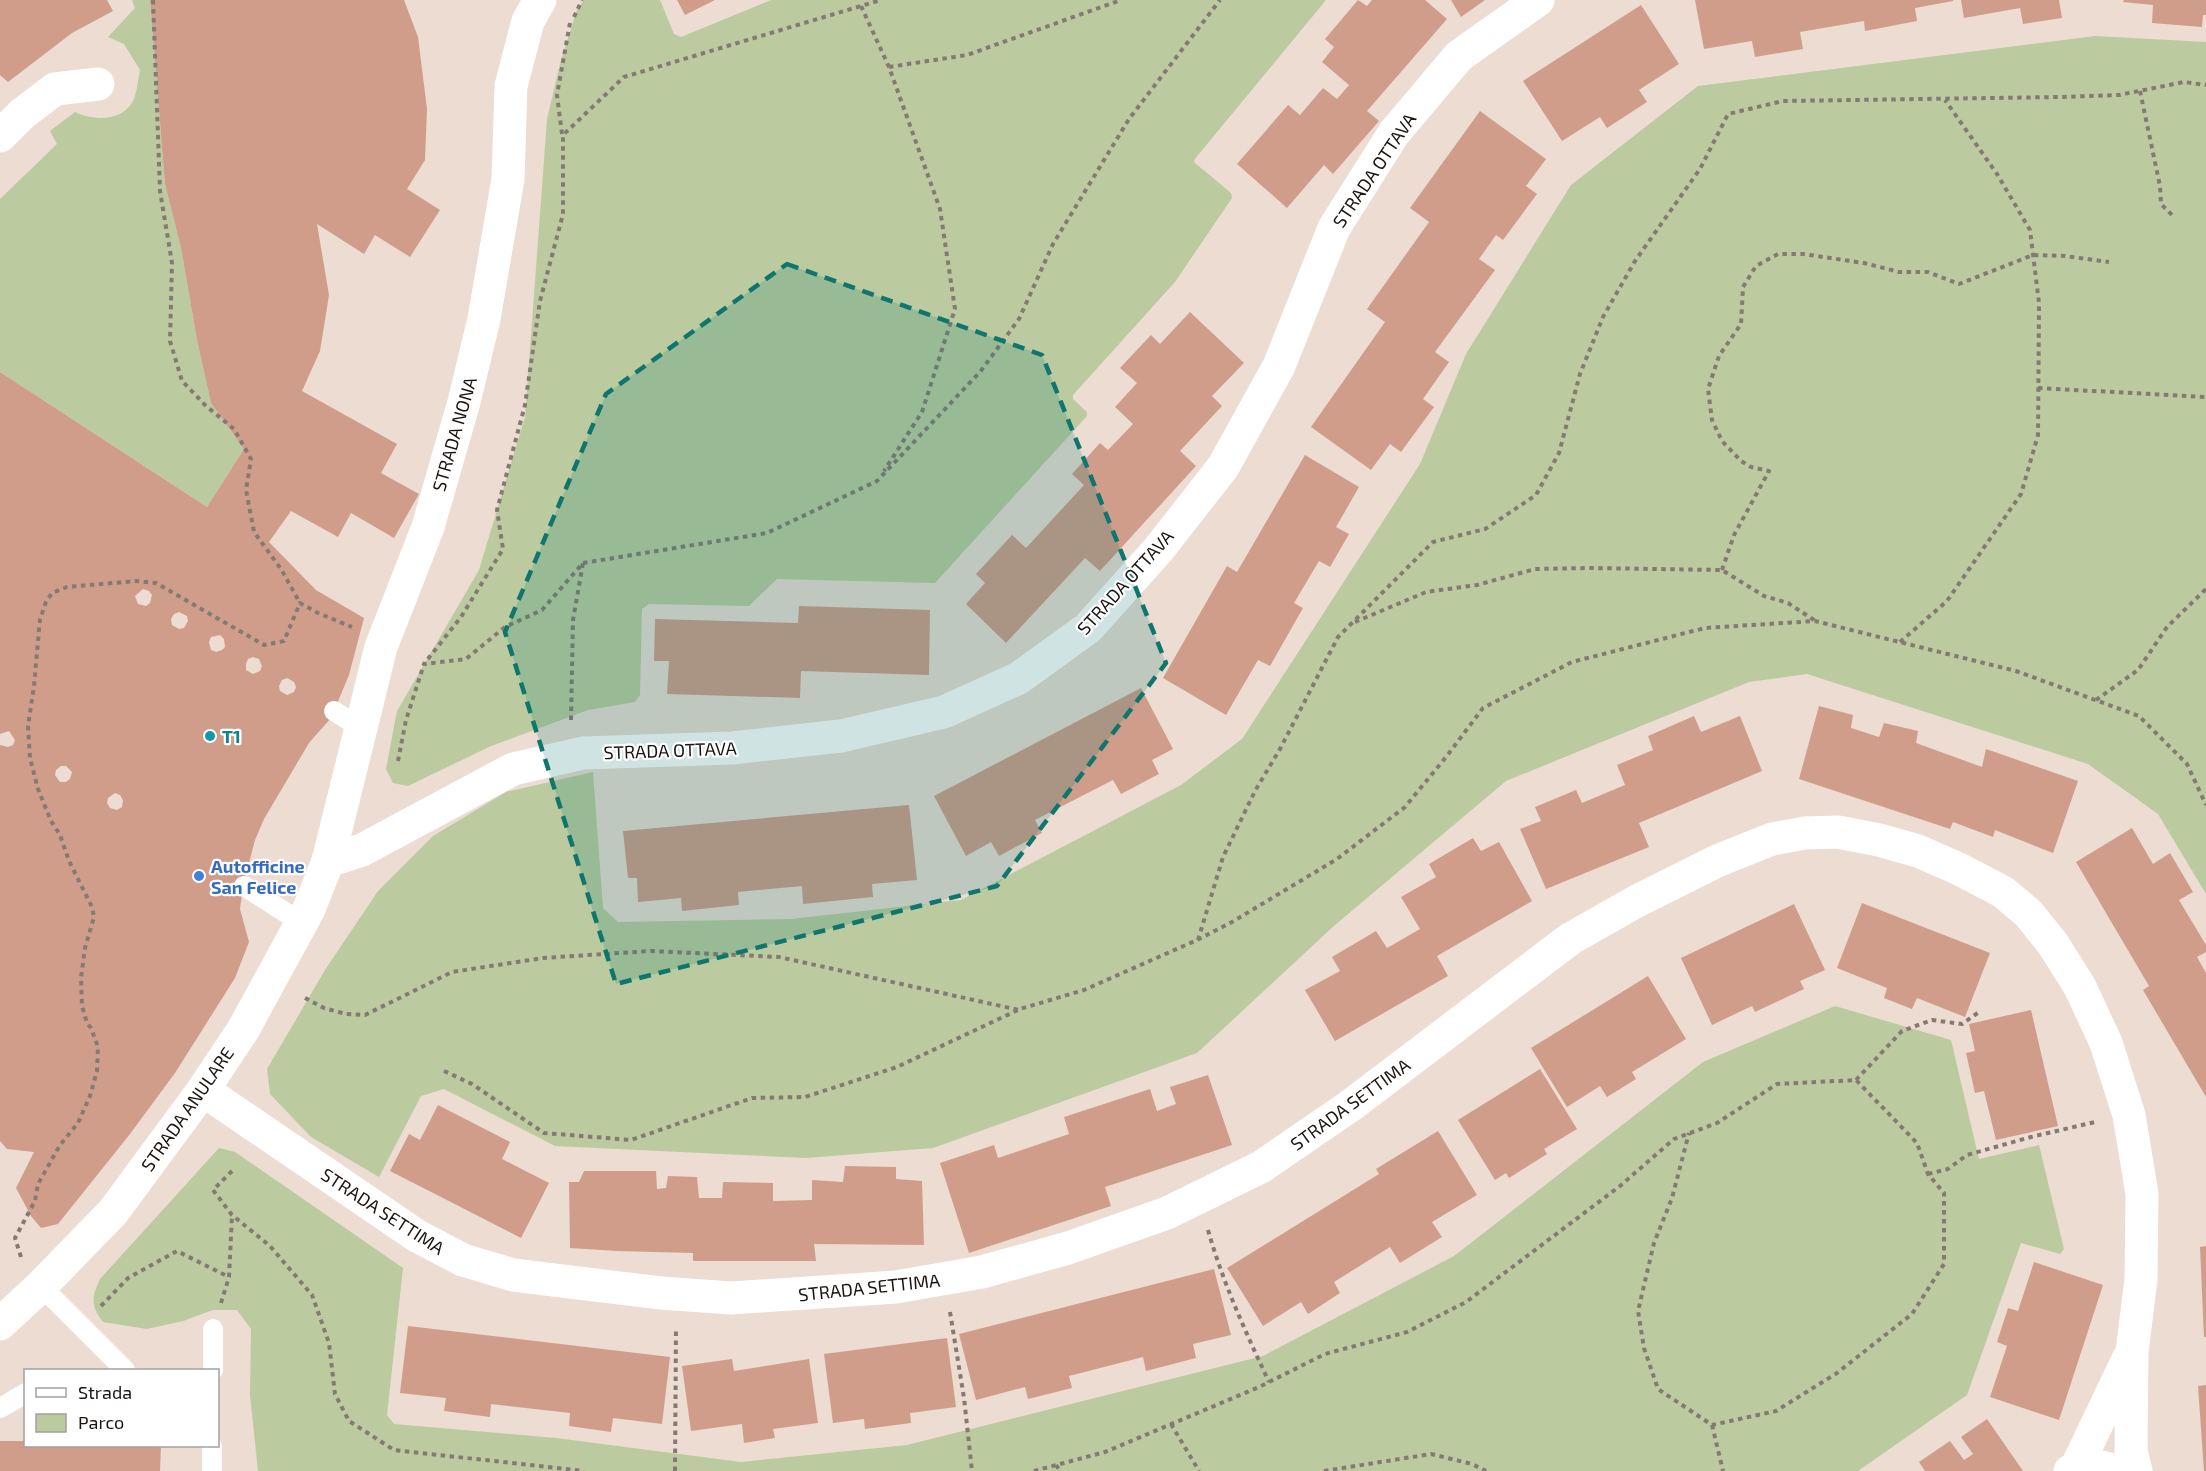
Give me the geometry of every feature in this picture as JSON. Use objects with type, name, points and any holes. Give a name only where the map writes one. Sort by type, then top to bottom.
[{"type":"street","name":"STRADA NONA","points":[[328,861],[381,647],[428,527],[467,391],[484,319],[508,179],[511,86],[528,21],[540,0]]},
{"type":"street","name":"STRADA OTTAVA","points":[[328,861],[362,850],[513,770],[583,753],[732,748],[841,736],[944,712],[1019,678],[1088,628],[1158,550],[1223,467],[1279,366],[1334,228],[1394,133],[1459,56],[1539,0]]},
{"type":"street","points":[[0,136],[22,114],[55,89],[98,84]]},
{"type":"street","name":"STRADA SETTIMA","points":[[203,1090],[417,1236],[462,1260],[513,1275],[731,1298],[896,1287],[982,1272],[1068,1248],[1167,1213],[1261,1167],[1350,1106],[1570,939],[1637,901],[1717,861],[1772,839],[1805,833],[1838,832],[1879,840],[1918,851],[2003,892],[2029,914],[2054,944],[2080,987],[2106,1043],[2129,1115],[2142,1194],[2141,1279],[2132,1352],[2131,1451],[2136,1471]]},
{"type":"street","name":"STRADA ANULARE","points":[[0,1324],[41,1286],[113,1212],[203,1090],[243,1030],[302,923],[328,861]]},
{"type":"street","name":"STRADA SETTIMA","points":[[2073,1470],[2132,1352]]},
{"type":"street","name":"STRADA SETTIMA","points":[[2073,1470],[2091,1466],[2106,1467],[2115,1471]]},
{"type":"lane","points":[[334,711],[361,728]]},
{"type":"lane","points":[[244,886],[302,923]]},
{"type":"lane","points":[[41,1286],[123,1369]]},
{"type":"lane","points":[[213,1329],[213,1369]]},
{"type":"lane","points":[[0,1408],[24,1394]]},
{"type":"lane","points":[[212,1447],[212,1471]]},
{"type":"path","points":[[153,0],[160,190],[172,263],[170,341],[182,381],[205,405],[234,429],[251,459],[246,490],[254,532],[281,569],[300,603],[356,629]]},
{"type":"path","points":[[398,761],[406,720],[424,664],[461,617],[504,549],[497,510],[525,405],[540,301],[562,214],[562,135],[557,95],[569,26],[582,0]]},
{"type":"path","points":[[562,135],[624,77],[881,0]]},
{"type":"path","points":[[889,67],[967,55],[1120,0]]},
{"type":"path","points":[[424,664],[466,659],[505,627],[542,610],[583,563],[767,533],[877,481],[980,372],[1019,319],[1053,244],[1129,119],[1220,0]]},
{"type":"path","points":[[861,6],[889,67],[940,209],[955,309],[922,412],[877,481]]},
{"type":"path","points":[[1197,940],[1223,857],[1255,791],[1280,749],[1338,637],[1433,542],[1485,529],[1536,495],[1559,453],[1580,374],[1603,317],[1635,261],[1700,169],[1728,114],[1783,102],[2107,95],[2184,82],[2206,85]]},
{"type":"path","points":[[2140,91],[2160,186],[2161,204],[2172,215]]},
{"type":"path","points":[[1899,642],[1947,601],[2021,494],[2038,435],[2039,303],[2030,230],[1997,174],[1945,100]]},
{"type":"path","points":[[1722,570],[1734,535],[1768,471],[1751,467],[1741,461],[1722,441],[1713,420],[1708,389],[1719,356],[1741,324],[1743,287],[1756,266],[1778,254],[1803,254],[1864,263],[1899,272],[1928,272],[1959,284],[2033,255],[2065,256],[2109,262]]},
{"type":"path","points":[[2038,388],[2206,397]]},
{"type":"path","points":[[571,756],[573,620],[583,563]]},
{"type":"path","points":[[1351,624],[1426,592],[1477,585],[1535,569],[1656,568],[1722,570],[1764,596],[1788,603],[1815,621]]},
{"type":"path","points":[[41,1286],[27,1274],[15,1238],[35,1201],[38,1184],[60,1145],[78,1123],[98,1071],[98,1047],[82,1006],[81,978],[85,948],[94,917],[92,907],[69,861],[60,835],[51,821],[38,789],[30,758],[28,726],[40,620],[46,602],[52,593],[67,587],[136,581],[156,583],[264,645],[284,641],[300,603]]},
{"type":"path","points":[[2096,700],[2138,670],[2167,627],[2206,589]]},
{"type":"path","points":[[444,1071],[472,1084],[544,1133],[631,1140],[752,1098],[805,1097],[897,1067],[1020,1009],[1084,990],[1197,940],[1232,922],[1337,859],[1405,807],[1483,708],[1572,662],[1705,628],[1815,621],[2016,671],[2139,716],[2187,764],[2206,805]]},
{"type":"path","points":[[305,998],[324,1008],[346,1014],[365,1015],[452,972],[543,958],[651,951],[779,957],[1020,1009]]},
{"type":"path","points":[[1034,1471],[1105,1452],[1269,1382],[1325,1354],[1407,1332],[1466,1302],[1620,1186],[1674,1139],[1717,1123],[1777,1084],[1856,1080],[1902,1031],[1932,1020],[1962,1024],[1979,1012]]},
{"type":"path","points":[[1713,1425],[1776,1411],[1837,1373],[1912,1314],[1944,1264],[1944,1193],[1928,1174],[1917,1143],[1856,1080]]},
{"type":"path","points":[[1928,1174],[1948,1169],[1967,1155],[2031,1137],[2129,1115]]},
{"type":"path","points":[[1689,1133],[1672,1198],[1654,1243],[1638,1311],[1644,1348],[1658,1389],[1713,1425],[1723,1471]]},
{"type":"path","points":[[232,1171],[213,1190],[232,1215],[270,1246],[312,1295],[329,1343],[335,1394],[349,1421],[394,1450],[584,1471]]},
{"type":"path","points":[[1199,1198],[1216,1258],[1245,1332],[1269,1382]]},
{"type":"path","points":[[213,1329],[229,1277],[232,1215]]},
{"type":"path","points":[[81,1327],[128,1278],[177,1251],[229,1277]]},
{"type":"path","points":[[944,1279],[964,1398],[972,1471]]},
{"type":"path","points":[[675,1471],[676,1294]]},
{"type":"path","points":[[1171,1424],[1198,1471]]},
{"type":"path","points":[[1324,1471],[1431,1454],[1472,1464],[1486,1471]]},
{"type":"path","points":[[1056,1465],[1060,1471]]},
{"type":"highlighted area","points":[[787,264],[1042,355],[1166,663],[997,886],[616,984],[505,632],[606,394]]},
{"type":"green space","points":[[132,0],[150,0],[165,184],[181,248],[211,403],[244,449],[207,507],[0,372],[0,199],[57,144],[50,131],[75,112],[90,117],[108,118],[116,116],[129,107],[135,96],[140,70],[124,44],[108,37],[135,8]]},
{"type":"green space","points":[[584,0],[660,0],[674,34],[681,37],[771,0],[1326,0],[1194,160],[1231,193],[1232,198],[1175,282],[1073,395],[1073,399],[1087,412],[1087,416],[935,583],[777,579],[749,606],[649,604],[642,609],[640,695],[635,702],[588,710],[491,746],[408,786],[393,783],[386,769],[397,711],[479,570],[525,417],[547,119],[561,60],[577,10]]},
{"type":"green space","points":[[2095,36],[2206,42],[2206,894],[2158,814],[2088,764],[1807,674],[1749,682],[1506,781],[1335,925],[1197,1053],[933,1148],[806,1158],[555,1146],[444,1089],[421,1096],[379,1177],[311,1137],[270,1094],[267,1069],[325,970],[378,891],[433,836],[506,792],[593,772],[603,908],[618,922],[791,919],[961,900],[1181,785],[1242,739],[1420,464],[1466,354],[1571,185],[1698,86]]},
{"type":"green space","points":[[1835,1006],[1951,1040],[1979,1159],[2039,1145],[2064,1249],[2060,1254],[2021,1243],[1967,1395],[1858,1471],[258,1471],[250,1395],[251,1329],[237,1310],[213,1310],[183,1321],[147,1329],[103,1322],[94,1306],[95,1291],[100,1279],[219,1148],[235,1152],[403,1268],[387,1415],[394,1424],[556,1438],[741,1462],[907,1445],[1263,1356],[1454,1256],[1703,1062]]},
{"type":"building","points":[[0,0],[107,0],[113,11],[72,33],[8,82],[0,75]]},
{"type":"building","points":[[150,0],[404,0],[418,37],[427,109],[425,160],[407,189],[440,210],[410,257],[375,235],[364,254],[317,224],[329,295],[320,351],[302,391],[397,444],[381,473],[419,494],[394,538],[351,513],[338,537],[291,511],[269,542],[316,590],[364,618],[349,675],[331,718],[309,743],[264,819],[255,840],[243,886],[240,909],[249,942],[235,978],[175,1073],[130,1134],[58,1224],[41,1228],[31,1216],[16,1188],[34,1152],[7,1149],[0,1141],[0,745],[8,747],[13,745],[15,740],[9,731],[0,734],[0,372],[207,507],[244,449],[211,403],[181,248],[165,184]],"holes":[[[143,589],[152,595],[150,603],[146,606],[138,604],[135,596]],[[179,612],[187,616],[188,621],[184,628],[179,629],[172,625],[171,619]],[[220,635],[224,639],[225,647],[216,652],[211,650],[209,642],[211,637]],[[253,657],[259,659],[262,666],[260,671],[253,674],[246,670],[248,659]],[[287,678],[294,682],[296,687],[294,692],[287,695],[280,691],[279,686],[282,680]],[[61,766],[66,766],[72,772],[70,779],[66,782],[60,782],[55,775],[56,770]],[[115,793],[123,800],[122,807],[117,810],[110,808],[107,803],[108,798]]]},
{"type":"building","points":[[677,0],[715,0],[685,15]]},
{"type":"building","points":[[1358,0],[1367,6],[1372,0],[1425,0],[1447,19],[1367,111],[1379,121],[1333,174],[1324,165],[1287,208],[1237,164],[1288,105],[1300,115],[1323,88],[1337,99],[1349,85],[1322,62],[1334,47],[1325,39]]},
{"type":"building","points":[[1451,0],[1485,0],[1461,17]]},
{"type":"building","points":[[1695,0],[1953,1],[1915,8],[1917,21],[1865,31],[1864,21],[1800,32],[1803,49],[1755,57],[1752,41],[1704,49]]},
{"type":"building","points":[[1961,0],[2059,0],[2062,18],[2023,24],[2020,8],[1964,18]]},
{"type":"building","points":[[2124,0],[2206,0],[2206,15],[2203,15],[2202,27],[2152,23],[2153,5],[2123,2]]},
{"type":"building","points":[[1641,5],[1679,64],[1639,90],[1647,102],[1607,128],[1600,117],[1562,141],[1523,81]]},
{"type":"building","points":[[1480,111],[1546,159],[1526,186],[1537,194],[1503,240],[1496,235],[1479,259],[1495,270],[1435,352],[1449,362],[1423,399],[1434,407],[1401,452],[1390,444],[1371,470],[1311,427],[1385,322],[1367,309],[1429,222],[1410,208]]},
{"type":"building","points":[[1190,312],[1244,363],[1212,396],[1222,406],[1180,451],[1196,466],[1100,571],[1085,558],[1006,643],[966,604],[985,583],[976,574],[1012,535],[1026,548],[1084,485],[1072,474],[1100,443],[1108,450],[1133,424],[1115,407],[1137,383],[1120,368],[1151,335],[1160,344]]},
{"type":"building","points":[[1305,455],[1359,487],[1336,527],[1349,534],[1330,567],[1319,561],[1294,603],[1303,608],[1270,666],[1258,660],[1226,715],[1163,678],[1227,566],[1237,572]]},
{"type":"building","points":[[799,606],[930,610],[929,675],[801,671],[800,698],[667,694],[669,661],[654,661],[655,619],[798,623]]},
{"type":"building","points":[[1141,688],[1173,749],[1152,760],[1159,774],[1121,794],[1113,780],[1035,820],[1042,833],[999,856],[991,842],[966,856],[934,796]]},
{"type":"building","points":[[1819,706],[1853,715],[1851,728],[1879,737],[1884,723],[1918,731],[1916,743],[1982,767],[1986,749],[2078,781],[2053,853],[1995,830],[1993,837],[1953,822],[1950,829],[1799,779]]},
{"type":"building","points":[[1694,716],[1701,732],[1740,716],[1762,771],[1639,823],[1649,847],[1546,889],[1520,829],[1541,821],[1535,807],[1576,790],[1582,803],[1625,785],[1617,765],[1653,750],[1648,736]]},
{"type":"building","points":[[909,805],[917,880],[872,884],[873,897],[803,904],[802,886],[738,892],[739,905],[682,911],[681,898],[638,902],[637,878],[628,878],[623,831]]},
{"type":"building","points":[[2132,828],[2153,864],[2170,853],[2193,892],[2179,900],[2206,945],[2206,952],[2197,957],[2206,973],[2206,1097],[2143,990],[2149,986],[2076,862]]},
{"type":"building","points":[[1473,838],[1481,851],[1499,842],[1532,901],[1437,956],[1448,976],[1335,1041],[1305,990],[1340,971],[1332,957],[1376,931],[1387,948],[1420,929],[1401,897],[1436,877],[1429,864]]},
{"type":"building","points":[[1862,903],[1990,953],[1965,1017],[1917,998],[1912,1009],[1884,998],[1887,988],[1837,968]]},
{"type":"building","points":[[1794,904],[1825,970],[1800,981],[1804,989],[1755,1012],[1752,1006],[1712,1025],[1681,958]]},
{"type":"building","points":[[1648,976],[1686,1039],[1632,1072],[1636,1079],[1607,1097],[1600,1086],[1567,1107],[1531,1048]]},
{"type":"building","points":[[2031,1010],[2058,1126],[1996,1140],[1984,1091],[1975,1093],[1966,1053],[1975,1051],[1969,1024]]},
{"type":"building","points":[[1540,1069],[1577,1129],[1544,1149],[1547,1154],[1509,1178],[1506,1173],[1495,1180],[1458,1120]]},
{"type":"building","points":[[1208,1075],[1232,1145],[1105,1187],[1111,1206],[969,1253],[940,1163],[994,1145],[998,1158],[1069,1134],[1064,1117],[1150,1089],[1157,1111],[1176,1104],[1170,1087]]},
{"type":"building","points":[[438,1105],[510,1142],[502,1159],[549,1183],[521,1238],[390,1171],[409,1134],[420,1140]]},
{"type":"building","points":[[1438,1131],[1477,1195],[1432,1222],[1442,1237],[1400,1263],[1390,1247],[1334,1282],[1340,1293],[1308,1314],[1301,1302],[1263,1326],[1227,1268],[1379,1174],[1376,1169]]},
{"type":"building","points":[[845,1166],[896,1167],[896,1179],[922,1181],[924,1245],[814,1244],[816,1261],[693,1261],[693,1253],[570,1248],[569,1182],[579,1182],[584,1171],[656,1171],[657,1189],[666,1188],[668,1176],[697,1177],[699,1198],[722,1198],[723,1182],[773,1183],[773,1201],[812,1200],[812,1180],[843,1182]]},
{"type":"building","points":[[2206,1246],[2206,1337],[2204,1337],[2200,1247]]},
{"type":"building","points":[[2034,1262],[2103,1285],[2059,1420],[1990,1397],[2007,1346],[1997,1342],[2008,1308],[2018,1311]]},
{"type":"building","points":[[1214,1269],[1231,1335],[1193,1344],[1196,1358],[1146,1371],[1143,1357],[1069,1376],[1072,1388],[1028,1399],[1025,1387],[976,1400],[959,1334]]},
{"type":"building","points":[[408,1326],[670,1357],[662,1424],[613,1418],[611,1432],[569,1426],[570,1413],[491,1404],[490,1417],[444,1411],[446,1398],[400,1393]]},
{"type":"building","points":[[947,1338],[956,1407],[910,1413],[911,1423],[865,1429],[864,1419],[833,1423],[824,1354]]},
{"type":"building","points":[[732,1359],[734,1371],[809,1359],[818,1423],[773,1429],[775,1438],[744,1443],[742,1424],[691,1431],[682,1366]]},
{"type":"building","points":[[2206,1385],[2206,1471],[2204,1471],[2198,1386]]},
{"type":"building","points":[[1987,1419],[2023,1471],[1925,1471],[1919,1462],[1950,1441],[1964,1460],[1973,1454],[1961,1437]]},
{"type":"building","points":[[0,1441],[24,1441],[24,1447],[161,1447],[160,1471],[0,1471]]},
{"type":"place","name":"T1","points":[[210,736]]},
{"type":"place","name":"Autofficine San Felice","points":[[199,876]]}]
